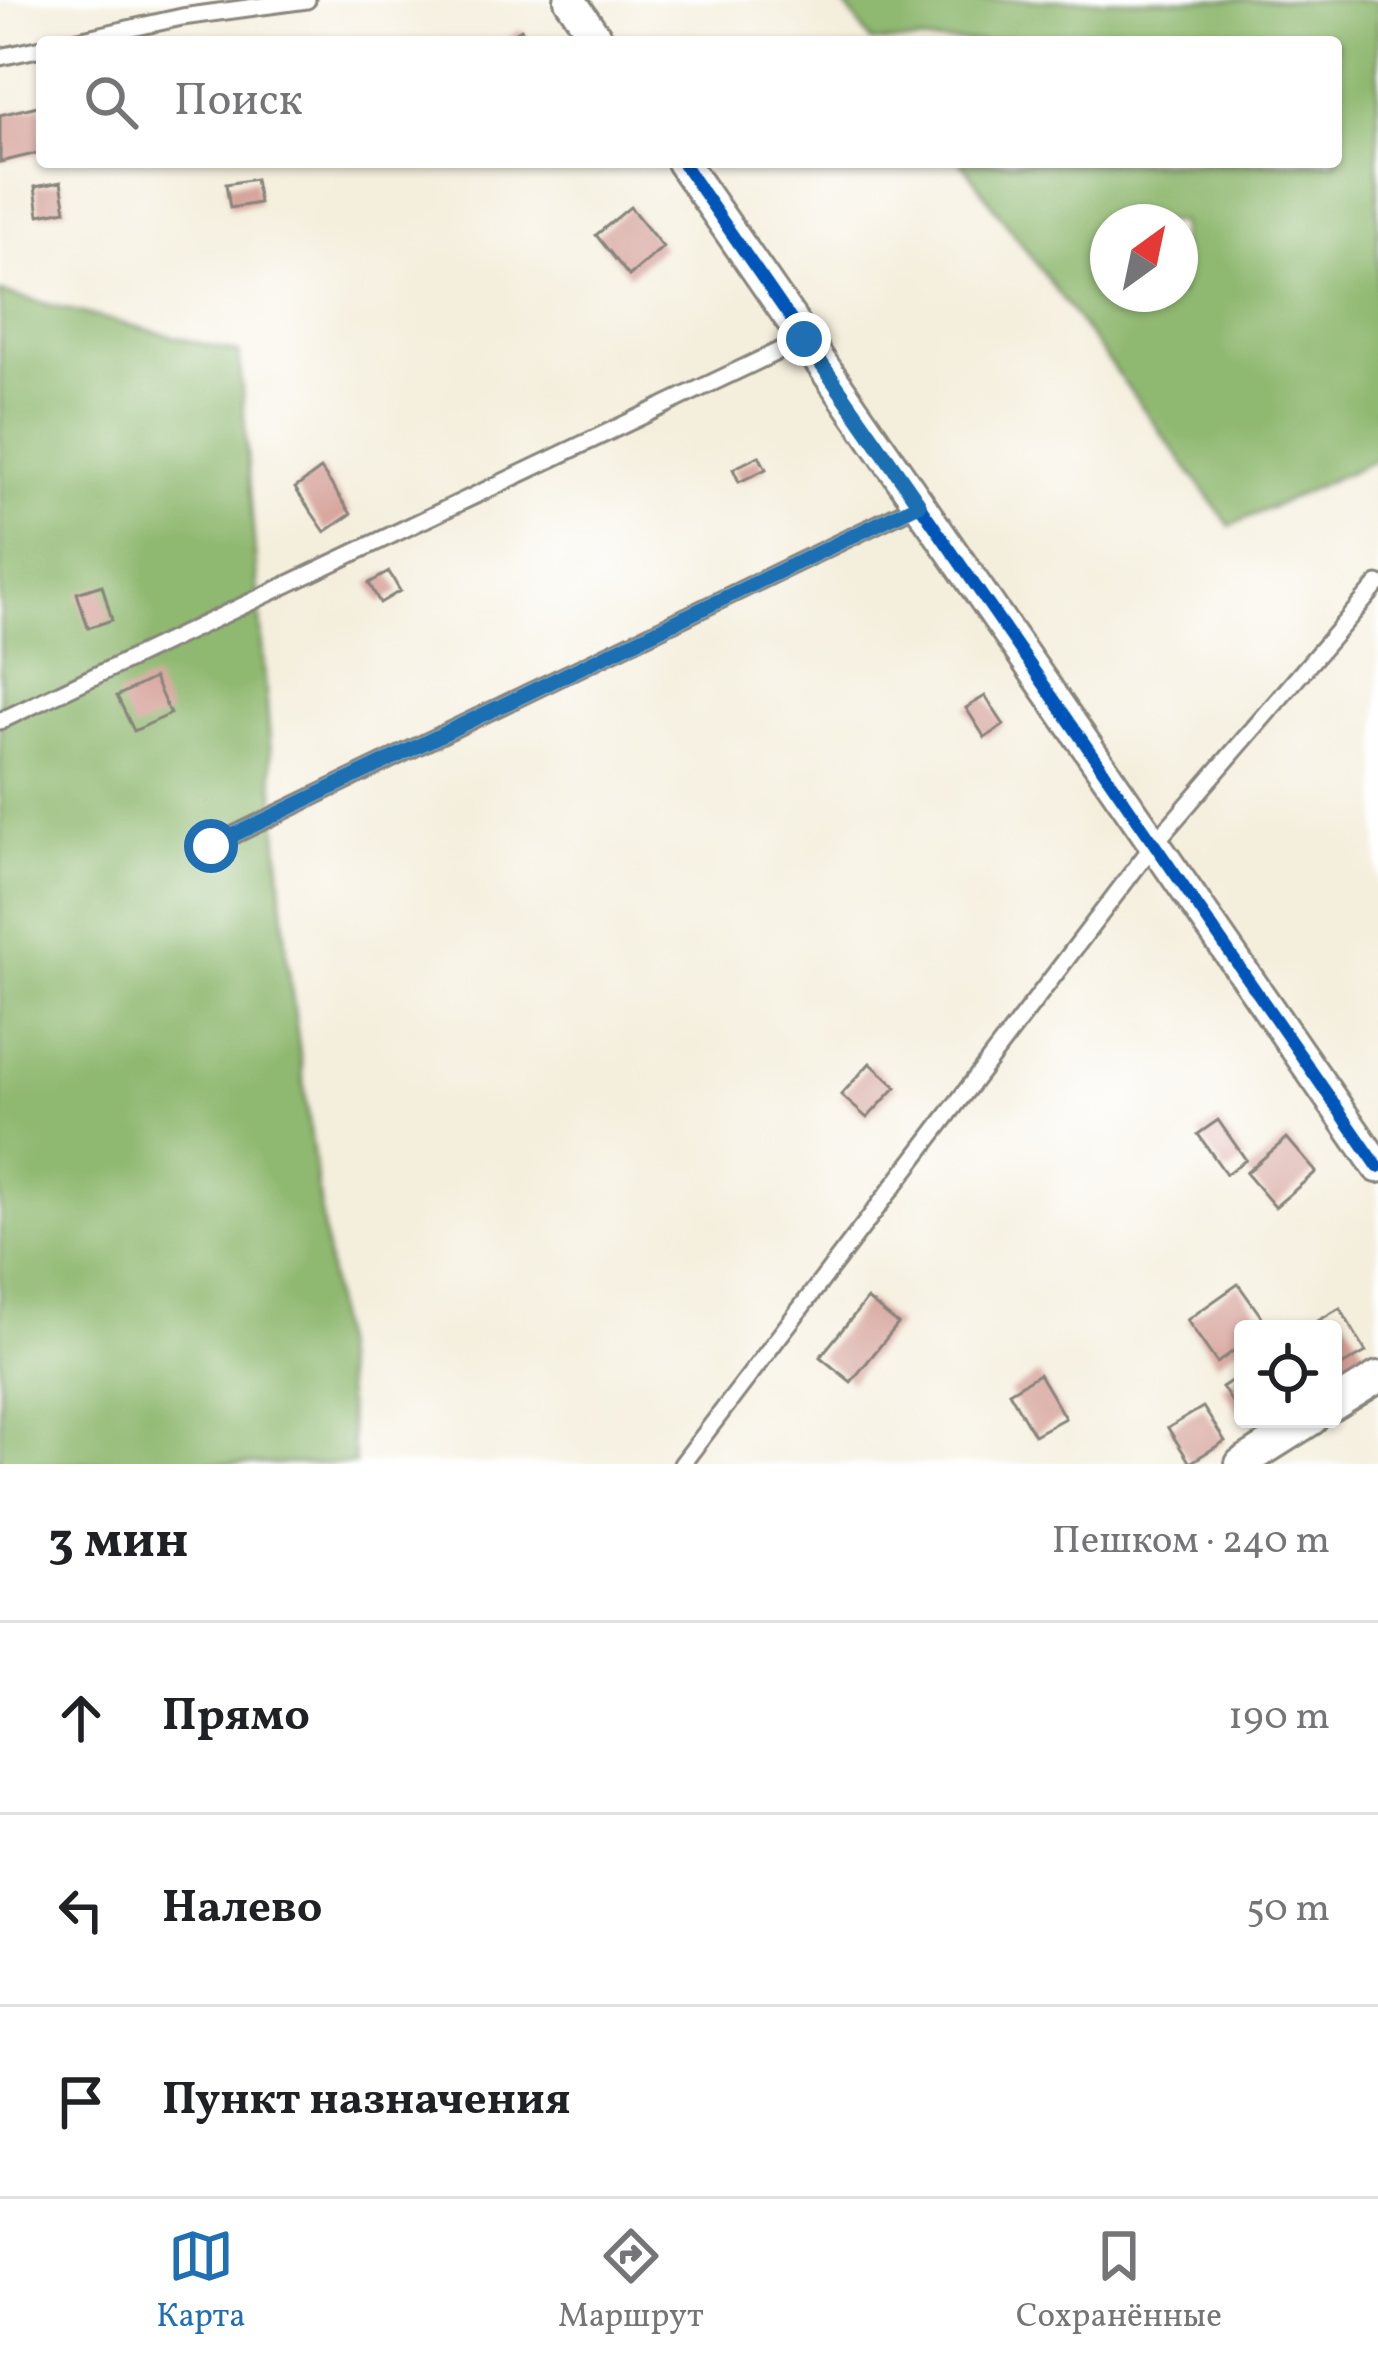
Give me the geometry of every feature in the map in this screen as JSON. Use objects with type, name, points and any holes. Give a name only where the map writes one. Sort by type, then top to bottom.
[{"type":"street","points":[[570,0],[595,36]]},
{"type":"street","points":[[686,168],[1378,1167]]},
{"type":"street","points":[[1342,1399],[1378,1377]]},
{"type":"street","points":[[1241,1464],[1298,1428]]},
{"type":"lane","points":[[96,36],[182,17],[307,0]]},
{"type":"lane","points":[[0,57],[36,49]]},
{"type":"lane","points":[[0,721],[804,339]]},
{"type":"lane","points":[[211,846],[919,504]]},
{"type":"lane","points":[[682,1464],[1154,844],[1378,584]]},
{"type":"green space","points":[[841,0],[1378,0],[1378,459],[1230,526],[965,168],[1342,168],[1342,36],[868,36]]},
{"type":"green space","points":[[0,292],[239,353],[287,957],[355,1464],[0,1464]]},
{"type":"building","points":[[36,106],[36,153],[0,162],[0,115]]},
{"type":"building","points":[[255,179],[259,203],[230,208],[226,184]]},
{"type":"building","points":[[61,182],[66,210],[39,215],[35,187]]},
{"type":"building","points":[[630,207],[663,247],[629,276],[596,235]]},
{"type":"building","points":[[759,456],[766,469],[739,482],[733,469]]},
{"type":"building","points":[[321,469],[351,514],[325,532],[295,488]]},
{"type":"building","points":[[389,572],[400,591],[380,603],[369,583]]},
{"type":"building","points":[[102,585],[112,620],[88,628],[77,593]]},
{"type":"building","points":[[154,678],[170,714],[134,731],[117,696]]},
{"type":"building","points":[[985,696],[1004,725],[985,738],[966,708]]},
{"type":"building","points":[[870,1063],[896,1087],[867,1118],[841,1095]]},
{"type":"building","points":[[1218,1120],[1246,1160],[1226,1174],[1198,1134]]},
{"type":"building","points":[[1287,1138],[1316,1172],[1275,1207],[1246,1173]]},
{"type":"building","points":[[1238,1284],[1264,1320],[1234,1320],[1234,1351],[1217,1363],[1187,1320]]},
{"type":"building","points":[[867,1299],[898,1324],[851,1382],[820,1357]]},
{"type":"building","points":[[1340,1308],[1366,1352],[1342,1366],[1342,1320],[1319,1320]]},
{"type":"building","points":[[1039,1374],[1065,1418],[1034,1435],[1009,1392]]},
{"type":"building","points":[[1234,1379],[1234,1405],[1222,1387]]},
{"type":"building","points":[[1203,1407],[1225,1441],[1190,1463],[1168,1428]]},
{"type":"cycle path","points":[[686,168],[1378,1167]]},
{"type":"route","points":[[211,846],[919,504],[804,339]]}]
